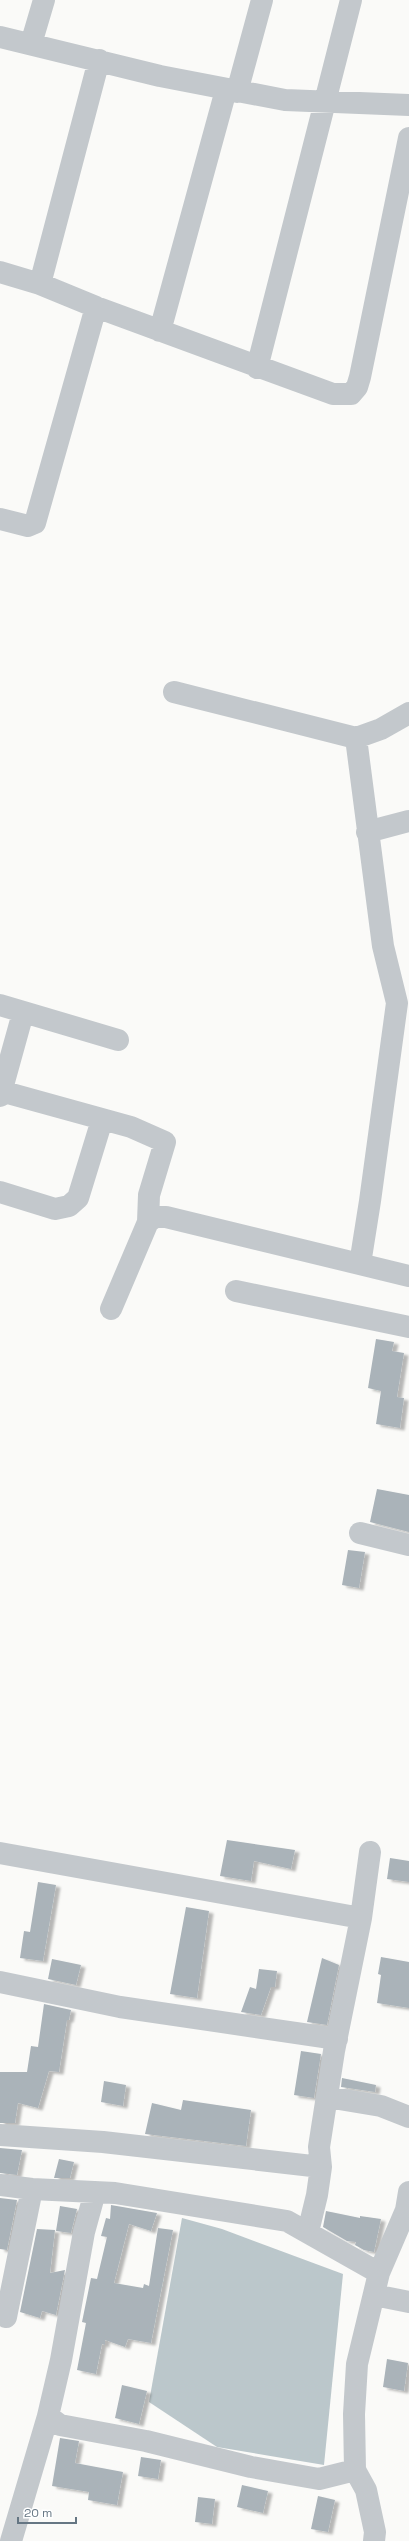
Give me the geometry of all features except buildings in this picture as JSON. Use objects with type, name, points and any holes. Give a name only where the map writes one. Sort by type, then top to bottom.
[{"type":"street","points":[[31,44],[44,0]]},
{"type":"street","points":[[160,331],[231,91],[262,0]]},
{"type":"street","points":[[257,368],[351,0]]},
{"type":"street","points":[[0,37],[231,91],[285,100],[409,105]]},
{"type":"street","points":[[40,284],[99,60]]},
{"type":"street","points":[[0,272],[40,284],[96,307],[257,368],[334,394],[352,394],[357,387],[409,138]]},
{"type":"street","points":[[0,519],[28,526],[35,523],[96,307]]},
{"type":"street","points":[[174,692],[356,738],[381,729],[409,713]]},
{"type":"street","points":[[356,738],[383,946],[397,1003],[360,1264]]},
{"type":"street","points":[[367,832],[409,822]]},
{"type":"street","points":[[0,1004],[118,1040]]},
{"type":"street","points":[[23,1012],[1,1093],[131,1127],[165,1142],[149,1195],[148,1222],[111,1309]]},
{"type":"street","points":[[0,1192],[55,1209],[69,1206],[78,1198],[102,1120]]},
{"type":"street","points":[[148,1222],[155,1217],[166,1217],[409,1276]]},
{"type":"street","points":[[236,1291],[409,1327]]},
{"type":"street","points":[[360,1533],[409,1545]]},
{"type":"street","points":[[308,2232],[321,2167],[319,2147],[337,2039],[361,1918],[370,1852]]},
{"type":"street","points":[[0,1853],[361,1918]]},
{"type":"street","points":[[0,1982],[120,2007],[337,2039]]},
{"type":"street","points":[[328,2097],[381,2106],[409,2117]]},
{"type":"street","points":[[0,2135],[103,2142],[321,2167]]},
{"type":"street","points":[[0,2185],[32,2189],[115,2193],[287,2221],[379,2273]]},
{"type":"street","points":[[6,2317],[32,2189]]},
{"type":"street","points":[[12,2541],[48,2416],[61,2360],[84,2232],[95,2192]]},
{"type":"street","points":[[374,2541],[375,2532],[366,2490],[355,2470],[354,2414],[357,2364],[379,2273],[408,2204]]},
{"type":"street","points":[[374,2295],[409,2302]]},
{"type":"street","points":[[48,2416],[60,2425],[146,2441],[251,2467],[319,2479],[355,2470]]},
{"type":"shaded area","points":[[182,2218],[222,2229],[343,2274],[324,2465],[217,2447],[149,2402]]}]
